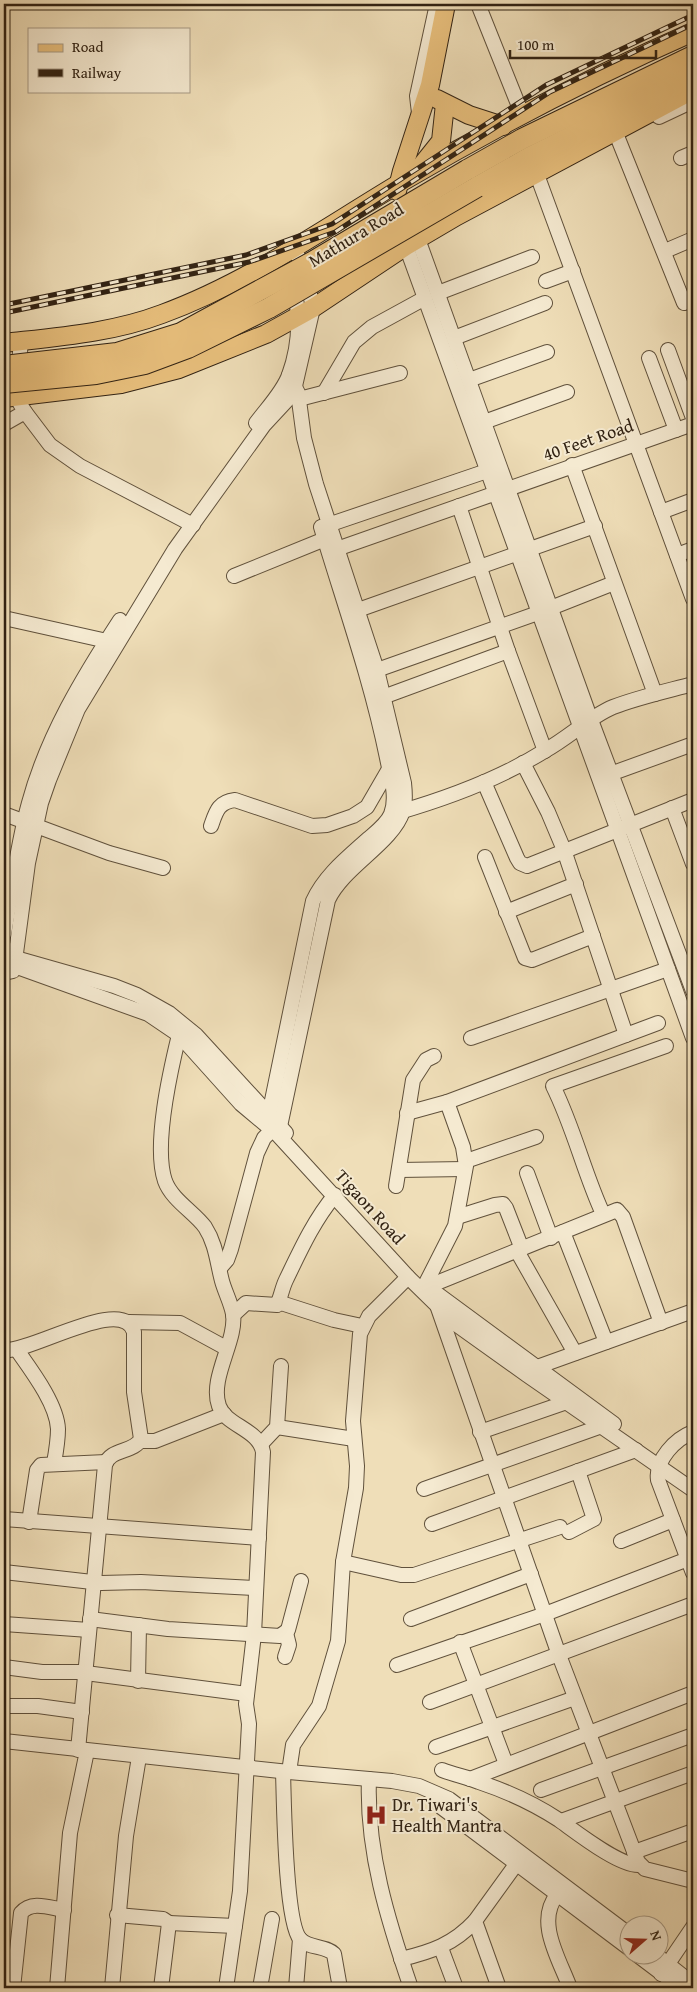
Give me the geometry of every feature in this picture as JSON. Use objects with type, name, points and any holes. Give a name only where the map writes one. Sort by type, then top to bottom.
[{"type":"highway","name":"Mathura Road","points":[[8,392],[145,364],[188,348],[269,308],[472,179],[522,139],[693,56]]},
{"type":"highway","name":"Mathura Road","points":[[4,366],[117,353],[182,333],[312,262],[472,179],[530,157],[693,76]]},
{"type":"main road","points":[[412,243],[397,198],[429,89],[446,4]]},
{"type":"main road","points":[[402,179],[436,163],[522,114],[693,32]]},
{"type":"main road","points":[[429,89],[445,104],[469,115],[502,126]]},
{"type":"main road","points":[[8,392],[120,384],[179,368],[266,334],[307,312],[412,243],[463,213],[536,172],[616,134],[693,90]]},
{"type":"main road","points":[[12,342],[118,327],[162,314],[252,272],[342,218],[402,179],[429,158],[441,141],[445,104]]},
{"type":"main road","points":[[436,163],[436,174],[442,192],[452,205],[463,213]]},
{"type":"main road","points":[[342,218],[353,228],[372,269]]},
{"type":"street","points":[[419,120],[417,96],[437,4]]},
{"type":"street","points":[[478,4],[522,114]]},
{"type":"street","points":[[684,303],[616,134],[693,101]]},
{"type":"street","points":[[536,172],[692,591]]},
{"type":"street","points":[[665,252],[693,239]]},
{"type":"street","points":[[412,243],[487,471],[502,491],[529,548],[544,611],[580,729],[630,824],[693,991]]},
{"type":"street","points":[[290,250],[306,276],[307,312],[292,388],[302,462],[328,538],[372,694],[397,813]]},
{"type":"street","points":[[324,393],[347,350],[362,334],[431,296],[532,257]]},
{"type":"street","points":[[546,281],[573,271]]},
{"type":"street","points":[[431,296],[454,338],[484,422],[516,554],[544,611],[591,720],[616,829],[693,1038]]},
{"type":"street","points":[[454,338],[545,303]]},
{"type":"street","points":[[12,342],[8,392],[50,445],[64,457],[189,523]]},
{"type":"street","points":[[668,350],[693,418]]},
{"type":"street","points":[[469,380],[546,352]]},
{"type":"street","points":[[649,358],[676,430]]},
{"type":"street","points":[[292,388],[324,393],[400,373]]},
{"type":"street","points":[[4,934],[44,759],[60,722],[106,641],[189,523],[292,388]]},
{"type":"street","points":[[484,422],[567,392]]},
{"type":"street","points":[[4,424],[25,412]]},
{"type":"street","name":"40 Feet Road","points":[[328,538],[459,506],[693,424]]},
{"type":"street","points":[[572,465],[655,694]]},
{"type":"street","points":[[234,576],[487,471]]},
{"type":"street","points":[[661,512],[693,500]]},
{"type":"street","points":[[459,506],[508,651],[545,751]]},
{"type":"street","points":[[4,973],[9,973],[13,957],[28,863],[30,823],[78,709],[189,523]]},
{"type":"street","points":[[358,610],[594,526]]},
{"type":"street","points":[[220,1268],[227,1260],[231,1249],[257,1153],[271,1123],[328,900],[340,880],[391,831],[404,783],[377,670],[358,610],[328,538]]},
{"type":"street","points":[[677,555],[693,549]]},
{"type":"street","points":[[377,670],[544,611],[614,583]]},
{"type":"street","points":[[4,618],[106,641]]},
{"type":"street","points":[[383,698],[508,651]]},
{"type":"street","points":[[397,813],[448,797],[523,763],[613,707],[693,684]]},
{"type":"street","points":[[604,776],[693,744]]},
{"type":"street","points":[[523,763],[548,812],[564,850],[609,990],[626,1035]]},
{"type":"street","points":[[211,826],[218,807],[226,801],[235,800],[312,826],[327,825],[352,816],[366,807],[389,769]]},
{"type":"street","points":[[484,782],[520,863],[527,866],[616,829],[693,800]]},
{"type":"street","points":[[672,808],[693,864]]},
{"type":"street","points":[[4,814],[109,853],[163,868]]},
{"type":"street","points":[[485,857],[524,957],[527,960],[532,960],[593,936]]},
{"type":"street","points":[[506,912],[576,884]]},
{"type":"street","name":"Tigaon Road","points":[[13,957],[114,986],[155,1005],[196,1035],[335,1196],[408,1277],[432,1291],[457,1325],[532,1371],[661,1461],[693,1490]]},
{"type":"street","name":"Tigaon Road","points":[[13,957],[148,1014],[179,1035],[241,1104],[271,1123]]},
{"type":"street","points":[[471,1038],[668,969]]},
{"type":"street","points":[[407,1114],[447,1102],[658,1023]]},
{"type":"street","points":[[179,1035],[164,1113],[162,1144],[164,1176],[170,1189],[208,1233],[233,1316],[232,1329],[221,1367],[218,1401],[224,1414],[261,1444],[263,1459],[259,1538],[254,1588],[254,1634],[247,1694],[247,1767],[241,1877],[236,1926],[226,1988]]},
{"type":"street","points":[[603,1214],[593,1192],[573,1131],[553,1086],[666,1046]]},
{"type":"street","points":[[396,1186],[407,1114],[416,1073],[426,1060],[434,1056]]},
{"type":"street","points":[[432,1291],[444,1251],[458,1217],[466,1165],[447,1102]]},
{"type":"street","points":[[271,1123],[323,1174],[432,1291],[491,1466],[544,1614],[601,1769],[637,1858],[645,1869],[693,1881]]},
{"type":"street","points":[[399,1170],[466,1165],[536,1137]]},
{"type":"street","points":[[527,1173],[606,1342]]},
{"type":"street","points":[[233,1316],[246,1304],[273,1306],[278,1302],[286,1280],[324,1207],[335,1196]]},
{"type":"street","points":[[458,1217],[503,1204],[520,1250],[575,1354]]},
{"type":"street","points":[[432,1291],[520,1250],[603,1214],[617,1210],[623,1217],[661,1323]]},
{"type":"street","points":[[296,1988],[300,1939],[296,1929],[286,1866],[286,1772],[293,1745],[319,1706],[338,1641],[342,1562],[356,1488],[357,1466],[354,1439],[355,1376],[362,1326],[369,1316],[408,1277]]},
{"type":"street","points":[[278,1302],[334,1320],[362,1326]]},
{"type":"street","points":[[532,1371],[693,1311]]},
{"type":"street","points":[[54,1463],[58,1432],[56,1421],[38,1381],[10,1350],[91,1323],[119,1318],[129,1322],[180,1323],[226,1348]]},
{"type":"street","points":[[129,1322],[133,1328],[135,1338],[134,1392],[141,1441]]},
{"type":"street","points":[[261,1444],[277,1427],[281,1366]]},
{"type":"street","name":"Tigaon Road","points":[[532,1371],[567,1402],[636,1450],[693,1478]]},
{"type":"street","points":[[480,1432],[567,1402]]},
{"type":"street","points":[[57,1988],[70,1833],[82,1750],[82,1712],[89,1625],[95,1582],[106,1462],[113,1455],[141,1441],[155,1441],[224,1414]]},
{"type":"street","points":[[424,1489],[602,1426]]},
{"type":"street","points":[[277,1427],[354,1439]]},
{"type":"street","points":[[693,1432],[681,1439],[661,1461],[658,1480],[693,1574]]},
{"type":"street","points":[[432,1524],[636,1450]]},
{"type":"street","points":[[29,1522],[39,1467],[44,1464],[54,1463],[106,1462]]},
{"type":"street","points":[[342,1562],[410,1576],[594,1519],[578,1471]]},
{"type":"street","points":[[4,1519],[259,1538]]},
{"type":"street","points":[[621,1541],[673,1520]]},
{"type":"street","points":[[397,1665],[544,1614],[688,1559]]},
{"type":"street","points":[[4,1572],[95,1582],[141,1582],[254,1588]]},
{"type":"street","points":[[411,1619],[530,1574]]},
{"type":"street","points":[[285,1658],[289,1645],[286,1633],[301,1581]]},
{"type":"street","points":[[430,1702],[693,1604]]},
{"type":"street","points":[[4,1624],[139,1625],[280,1636],[286,1633]]},
{"type":"street","points":[[138,1681],[139,1625]]},
{"type":"street","points":[[460,1642],[506,1764]]},
{"type":"street","points":[[4,1667],[85,1673],[247,1694]]},
{"type":"street","points":[[470,1779],[693,1693]]},
{"type":"street","points":[[436,1747],[575,1698]]},
{"type":"street","points":[[4,1706],[30,1705],[82,1712]]},
{"type":"street","points":[[541,1790],[693,1735]]},
{"type":"street","points":[[4,1741],[139,1757],[409,1783],[432,1793],[441,1807],[620,1928]]},
{"type":"street","points":[[112,1988],[117,1915],[126,1836],[139,1757]]},
{"type":"street","points":[[442,1770],[470,1779],[513,1797],[561,1821],[595,1845],[631,1864],[637,1858],[693,1831]]},
{"type":"street","points":[[561,1821],[693,1773]]},
{"type":"street","points":[[369,1779],[368,1821],[372,1849],[401,1959],[411,1988]]},
{"type":"street","points":[[520,1859],[558,1895],[620,1942]]},
{"type":"street","points":[[401,1959],[442,1948],[466,1931],[520,1859]]},
{"type":"street","points":[[558,1895],[549,1908],[547,1924],[570,1988]]},
{"type":"street","points":[[13,1988],[21,1913],[29,1906],[35,1905],[64,1910]]},
{"type":"street","points":[[117,1915],[163,1920],[169,1923],[236,1926]]},
{"type":"street","points":[[260,1988],[272,1919]]},
{"type":"street","points":[[475,1921],[499,1988]]},
{"type":"street","points":[[161,1988],[169,1923]]},
{"type":"street","points":[[665,1969],[693,1927]]},
{"type":"street","points":[[300,1939],[334,1954],[340,1988]]},
{"type":"street","points":[[442,1948],[456,1988]]},
{"type":"street","points":[[655,1964],[693,1984]]},
{"type":"street","points":[[662,1964],[681,1988]]},
{"type":"railway","points":[[4,305],[246,255],[332,224],[546,85],[693,15]]},
{"type":"railway","points":[[4,313],[249,262],[335,232],[550,92],[693,24]]},
{"type":"place","name":"Dr. Tiwari's Health Mantra","points":[[376,1815]]}]
